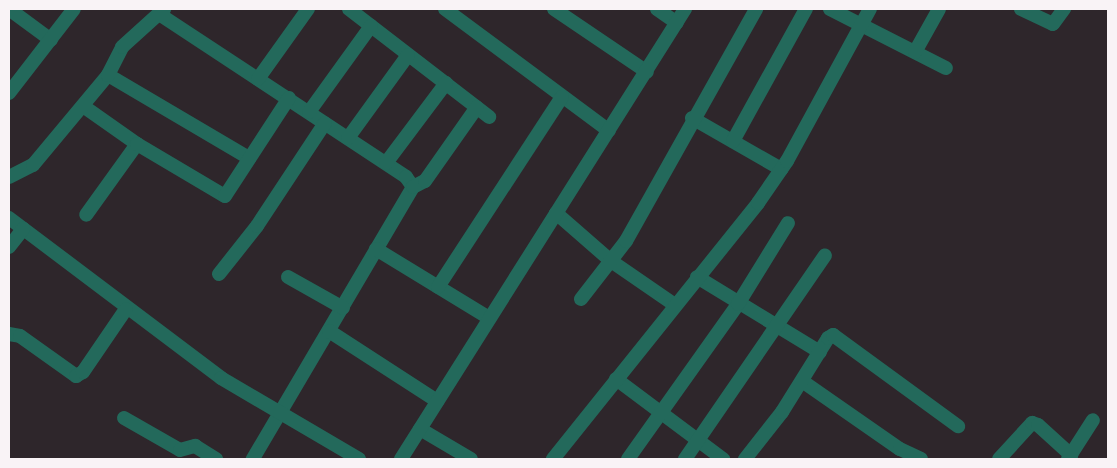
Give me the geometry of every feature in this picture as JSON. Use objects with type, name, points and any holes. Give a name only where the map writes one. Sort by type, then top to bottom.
[{"type":"street","points":[[9,9],[50,40]]},
{"type":"street","points":[[9,94],[74,9]]},
{"type":"street","points":[[258,79],[308,9]]},
{"type":"street","points":[[349,9],[489,118]]},
{"type":"street","points":[[445,9],[609,131]]},
{"type":"street","points":[[554,9],[647,72]]},
{"type":"street","points":[[657,9],[677,23]]},
{"type":"street","points":[[401,459],[685,9]]},
{"type":"street","points":[[581,299],[626,241],[692,118],[756,9]]},
{"type":"street","points":[[732,141],[806,9]]},
{"type":"street","points":[[830,9],[946,68]]},
{"type":"street","points":[[557,458],[616,379],[781,169],[870,9]]},
{"type":"street","points":[[915,52],[939,9]]},
{"type":"street","points":[[1021,9],[1053,24],[1064,9]]},
{"type":"street","points":[[9,177],[33,165],[108,75],[122,47],[162,12],[258,79],[406,176],[413,187]]},
{"type":"street","points":[[309,112],[370,26]]},
{"type":"street","points":[[348,138],[408,55]]},
{"type":"street","points":[[108,75],[249,158]]},
{"type":"street","points":[[386,163],[446,83]]},
{"type":"street","points":[[438,287],[562,97]]},
{"type":"street","points":[[83,106],[137,144],[223,197],[229,194],[249,158],[289,98]]},
{"type":"street","points":[[253,459],[279,411],[343,308],[413,187],[425,181],[477,108]]},
{"type":"street","points":[[692,118],[781,169]]},
{"type":"street","points":[[219,274],[257,226],[325,123]]},
{"type":"street","points":[[86,215],[137,144]]},
{"type":"street","points":[[556,214],[611,261],[675,305]]},
{"type":"street","points":[[9,218],[126,309],[221,378],[359,459]]},
{"type":"street","points":[[628,459],[660,411],[738,304],[788,223]]},
{"type":"street","points":[[9,246],[23,229]]},
{"type":"street","points":[[376,249],[489,318]]},
{"type":"street","points":[[685,459],[699,442],[778,327],[825,255]]},
{"type":"street","points":[[288,277],[343,308]]},
{"type":"street","points":[[697,277],[738,304],[820,352]]},
{"type":"street","points":[[9,334],[20,336],[76,376],[83,372],[126,309]]},
{"type":"street","points":[[329,331],[437,401]]},
{"type":"street","points":[[745,459],[802,382],[830,336],[840,337],[958,426]]},
{"type":"street","points":[[616,379],[723,459]]},
{"type":"street","points":[[802,382],[900,449],[921,459]]},
{"type":"street","points":[[124,418],[180,450],[195,446],[209,457]]},
{"type":"street","points":[[999,459],[1032,423],[1038,425],[1069,457],[1093,420]]},
{"type":"street","points":[[420,429],[471,459]]}]
